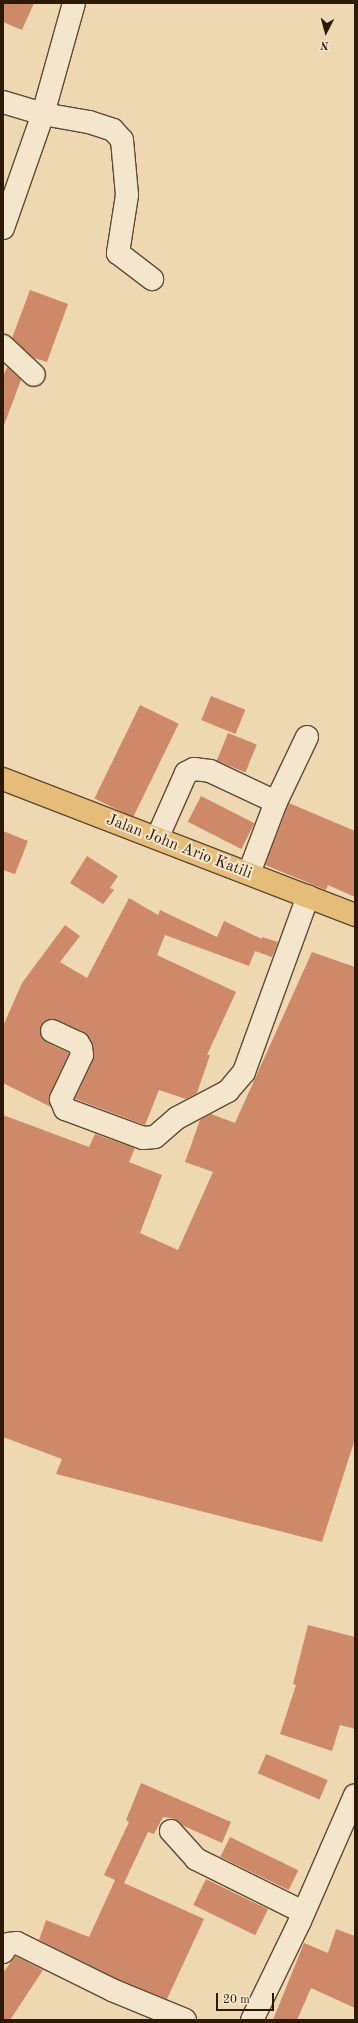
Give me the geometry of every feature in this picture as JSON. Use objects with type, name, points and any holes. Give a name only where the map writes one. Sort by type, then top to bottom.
[{"type":"main road","name":"Jalan John Ario Katili","points":[[3,779],[355,915]]},
{"type":"street","points":[[3,228],[43,114],[74,3]]},
{"type":"street","points":[[3,102],[43,114],[89,122],[113,130],[122,140],[127,195],[118,253],[152,279]]},
{"type":"street","points":[[3,346],[34,375]]},
{"type":"street","points":[[249,873],[276,802],[307,737]]},
{"type":"street","points":[[160,839],[159,834],[186,772],[194,769],[210,771],[276,802]]},
{"type":"street","points":[[52,1031],[78,1043],[81,1048],[82,1055],[61,1099],[65,1109],[143,1138],[155,1137],[177,1118],[228,1091],[244,1072],[308,896]]},
{"type":"street","points":[[252,2020],[303,1912],[355,1795]]},
{"type":"street","points":[[171,1831],[196,1860],[303,1912]]},
{"type":"street","points":[[3,1952],[8,1944],[18,1943],[112,1990],[185,2020]]},
{"type":"building","points":[[3,3],[34,3],[22,30],[3,22]]},
{"type":"building","points":[[30,290],[68,304],[47,362],[34,358],[12,338]]},
{"type":"building","points":[[7,367],[21,380],[4,425],[3,377]]},
{"type":"building","points":[[211,696],[245,710],[236,734],[201,720]]},
{"type":"building","points":[[140,705],[179,724],[133,817],[94,798]]},
{"type":"building","points":[[228,733],[257,745],[246,772],[217,761]]},
{"type":"building","points":[[201,796],[254,823],[241,849],[188,822]]},
{"type":"building","points":[[289,803],[355,831],[355,897],[328,885],[326,890],[265,865]]},
{"type":"building","points":[[3,831],[28,841],[15,874],[3,870]]},
{"type":"building","points":[[87,856],[118,876],[110,888],[114,890],[103,904],[70,883]]},
{"type":"building","points":[[129,898],[158,915],[160,910],[217,937],[224,921],[262,939],[262,937],[278,942],[272,957],[255,951],[249,966],[165,935],[157,955],[236,992],[207,1055],[210,1055],[197,1093],[186,1099],[159,1090],[145,1125],[75,1099],[93,1060],[93,1046],[84,1032],[57,1020],[44,1021],[40,1032],[46,1042],[69,1053],[50,1094],[51,1107],[3,1083],[3,1026],[22,983],[65,925],[80,936],[60,962],[87,978]]},
{"type":"building","points":[[312,952],[355,967],[355,1439],[322,1542],[56,1474],[62,1459],[3,1437],[3,1115],[89,1147],[95,1134],[135,1148],[129,1162],[162,1175],[140,1233],[178,1250],[213,1172],[185,1162],[200,1120],[211,1114],[235,1123]]},
{"type":"building","points":[[308,1625],[355,1637],[355,1729],[340,1725],[332,1751],[280,1734],[296,1685],[293,1684]]},
{"type":"building","points":[[266,1754],[328,1780],[319,1800],[258,1773]]},
{"type":"building","points":[[141,1783],[231,1822],[222,1843],[184,1826],[175,1819],[163,1817],[154,1834],[148,1832],[124,1883],[204,1919],[167,1999],[117,1979],[39,1940],[46,1920],[89,1937],[115,1880],[104,1875],[129,1822],[126,1820]]},
{"type":"building","points":[[230,1837],[298,1870],[289,1890],[220,1857]]},
{"type":"building","points":[[206,1879],[268,1909],[255,1935],[193,1905]]},
{"type":"building","points":[[336,1929],[355,1936],[355,2008],[311,1988],[297,2020],[273,2020],[304,1943],[328,1953]]},
{"type":"building","points":[[15,1956],[43,1970],[10,2020],[3,2020],[3,1973]]}]
